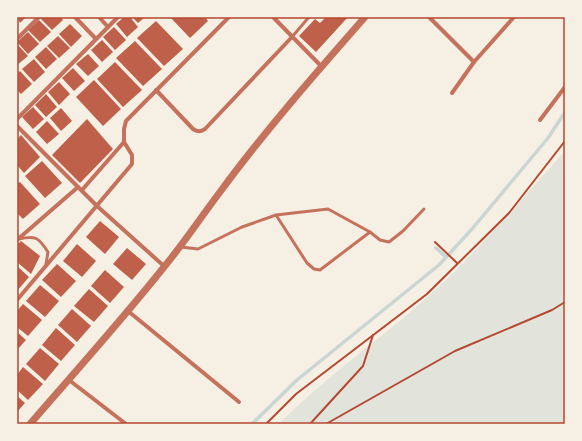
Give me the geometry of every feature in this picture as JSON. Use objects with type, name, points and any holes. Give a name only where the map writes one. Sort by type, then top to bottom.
[{"type":"street","points":[[17,39],[39,17]]},
{"type":"street","points":[[75,17],[96,39]]},
{"type":"street","points":[[99,17],[108,27]]},
{"type":"street","points":[[17,119],[118,17]]},
{"type":"street","points":[[17,300],[132,164],[132,154],[124,142],[124,129],[126,121],[229,17]]},
{"type":"street","points":[[273,17],[322,67]]},
{"type":"street","points":[[30,424],[165,267],[181,247],[220,191],[365,17]]},
{"type":"street","points":[[428,17],[474,62]]},
{"type":"street","points":[[452,93],[474,62],[514,17]]},
{"type":"street","points":[[156,90],[193,129],[197,132],[201,131],[206,129],[292,37]]},
{"type":"street","points":[[540,120],[565,87]]},
{"type":"street","points":[[17,126],[97,206],[165,267]]},
{"type":"street","points":[[82,190],[124,142]]},
{"type":"street","points":[[17,240],[78,187]]},
{"type":"street","points":[[128,311],[238,402]]},
{"type":"street","points":[[69,380],[126,424]]},
{"type":"lane","points":[[292,37],[309,17]]},
{"type":"lane","points":[[181,247],[198,249],[242,227],[276,215],[328,209],[370,232],[380,240],[389,242],[403,231],[424,209]]},
{"type":"lane","points":[[276,215],[307,263],[314,269],[320,270],[370,232]]},
{"type":"lane","points":[[17,240],[31,236],[37,239],[48,252],[45,267]]},
{"type":"path","points":[[266,424],[296,394],[427,294],[509,213],[565,141]]},
{"type":"path","points":[[435,242],[450,258],[457,263]]},
{"type":"path","points":[[326,424],[455,351],[552,310],[565,302]]},
{"type":"path","points":[[310,424],[363,366],[374,334]]},
{"type":"shaded area","points":[[565,151],[565,424],[279,424],[297,406],[431,294],[500,224]]},
{"type":"building","points":[[17,17],[26,17],[20,23]]},
{"type":"building","points":[[60,17],[63,20],[52,30],[40,18]]},
{"type":"building","points":[[124,17],[130,17],[138,27],[127,37],[116,24]]},
{"type":"building","points":[[132,17],[145,17],[138,23]]},
{"type":"building","points":[[170,17],[205,17],[208,21],[190,38]]},
{"type":"building","points":[[326,17],[348,17],[316,52],[299,36],[315,19],[320,23]]},
{"type":"building","points":[[39,20],[51,32],[40,42],[28,30]]},
{"type":"building","points":[[156,21],[183,49],[164,66],[137,38]]},
{"type":"building","points":[[70,24],[82,36],[71,47],[59,34]]},
{"type":"building","points":[[114,27],[126,40],[115,50],[103,37]]},
{"type":"building","points":[[28,32],[39,44],[28,54],[17,42]]},
{"type":"building","points":[[58,36],[70,48],[59,58],[47,46]]},
{"type":"building","points":[[102,40],[113,52],[102,62],[91,50]]},
{"type":"building","points":[[135,41],[162,69],[143,86],[116,58]]},
{"type":"building","points":[[17,44],[28,56],[17,65]]},
{"type":"building","points":[[46,47],[57,59],[46,69],[35,57]]},
{"type":"building","points":[[88,54],[99,66],[88,76],[76,64]]},
{"type":"building","points":[[34,59],[45,72],[34,82],[22,69]]},
{"type":"building","points":[[115,62],[142,90],[123,107],[97,79]]},
{"type":"building","points":[[73,68],[85,81],[74,91],[62,78]]},
{"type":"building","points":[[20,71],[32,84],[21,94],[17,90],[17,74]]},
{"type":"building","points":[[94,80],[121,109],[103,126],[76,97]]},
{"type":"building","points":[[59,82],[70,94],[59,105],[48,92]]},
{"type":"building","points":[[46,94],[57,107],[46,117],[35,105]]},
{"type":"building","points":[[33,107],[44,119],[33,129],[22,117]]},
{"type":"building","points":[[61,108],[72,121],[61,131],[50,118]]},
{"type":"building","points":[[87,119],[113,149],[80,183],[52,155]]},
{"type":"building","points":[[47,121],[59,134],[47,144],[36,132]]},
{"type":"building","points":[[21,135],[40,157],[24,173],[17,165],[17,139]]},
{"type":"building","points":[[42,161],[62,183],[45,198],[25,176]]},
{"type":"building","points":[[20,182],[40,204],[23,219],[17,213],[17,184]]},
{"type":"building","points":[[100,221],[119,237],[105,254],[86,237]]},
{"type":"building","points":[[21,241],[40,256],[31,274],[17,262],[17,245]]},
{"type":"building","points":[[77,244],[96,261],[82,277],[63,261]]},
{"type":"building","points":[[127,248],[146,264],[132,280],[113,264]]},
{"type":"building","points":[[57,264],[76,281],[61,297],[42,280]]},
{"type":"building","points":[[17,266],[29,277],[17,291]]},
{"type":"building","points":[[105,270],[124,287],[110,303],[91,286]]},
{"type":"building","points":[[40,285],[59,301],[45,317],[26,301]]},
{"type":"building","points":[[89,289],[108,306],[94,322],[74,306]]},
{"type":"building","points":[[23,304],[42,320],[28,336],[17,327],[17,311]]},
{"type":"building","points":[[72,309],[91,326],[77,342],[58,325]]},
{"type":"building","points":[[56,328],[75,345],[61,361],[42,345]]},
{"type":"building","points":[[17,332],[26,340],[17,350]]},
{"type":"building","points":[[40,348],[59,364],[45,381],[26,364]]},
{"type":"building","points":[[23,367],[43,384],[28,400],[17,390],[17,375]]},
{"type":"building","points":[[17,396],[25,403],[17,412]]},
{"type":"waterway","points":[[252,424],[297,380],[439,265],[472,229],[548,138],[565,112]]},
{"type":"waterway","points":[[436,248],[446,257]]}]
